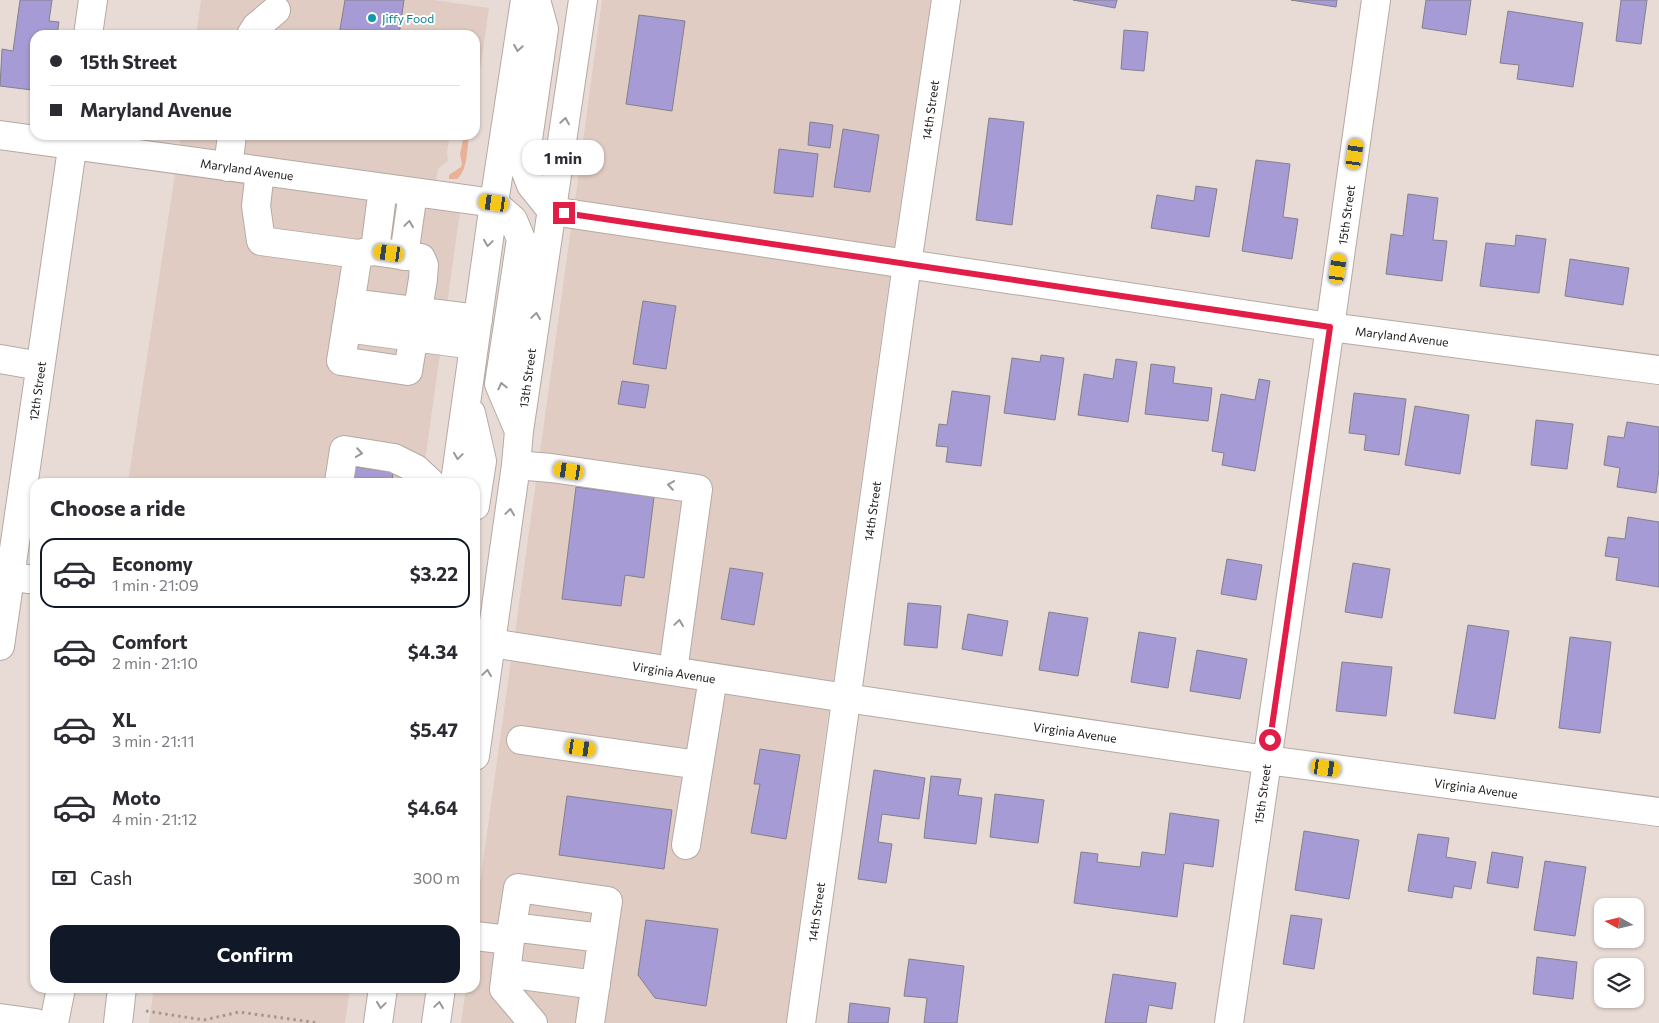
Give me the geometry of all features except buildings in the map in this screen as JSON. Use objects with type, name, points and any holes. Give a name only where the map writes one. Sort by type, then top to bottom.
[{"type":"main road","points":[[89,30],[93,0]]},
{"type":"main road","points":[[456,478],[525,0]]},
{"type":"main road","points":[[536,0],[544,29],[524,167],[531,186],[552,211]]},
{"type":"main road","points":[[568,0],[578,40]]},
{"type":"main road","name":"13th Street","points":[[480,680],[483,634],[516,465],[583,0]]},
{"type":"main road","name":"14th Street","points":[[801,1023],[907,264],[946,0]]},
{"type":"main road","name":"15th Street","points":[[1229,1023],[1376,0]]},
{"type":"main road","points":[[254,30],[276,10]]},
{"type":"main road","name":"Maryland Avenue","points":[[0,135],[30,137]]},
{"type":"main road","name":"Maryland Avenue","points":[[73,140],[228,167],[494,203]]},
{"type":"main road","name":"12th Street","points":[[0,646],[15,578],[40,366],[73,140]]},
{"type":"main road","points":[[228,167],[231,140]]},
{"type":"main road","points":[[260,171],[256,206],[261,240],[366,253],[420,258],[424,265],[417,324],[408,371],[341,361],[348,315],[366,253],[383,188]]},
{"type":"main road","points":[[404,256],[413,192]]},
{"type":"main road","points":[[494,203],[513,220],[521,239],[499,384],[520,431]]},
{"type":"main road","name":"Maryland Avenue","points":[[552,211],[1330,327],[1659,370]]},
{"type":"main road","points":[[348,315],[476,332]]},
{"type":"main road","points":[[0,360],[40,366]]},
{"type":"main road","points":[[467,394],[482,461],[479,478]]},
{"type":"main road","points":[[340,478],[344,450],[394,458],[416,469],[426,478]]},
{"type":"main road","points":[[516,465],[551,468],[698,489],[673,671]]},
{"type":"main road","name":"Virginia Avenue","points":[[483,634],[713,678],[1267,760],[1659,812]]},
{"type":"main road","points":[[686,845],[713,678]]},
{"type":"main road","points":[[520,740],[699,765]]},
{"type":"main road","points":[[533,1023],[504,989],[518,888],[608,901],[590,1023]]},
{"type":"main road","points":[[480,936],[511,934],[602,938]]},
{"type":"main road","points":[[506,973],[596,985]]},
{"type":"main road","points":[[54,1023],[60,993]]},
{"type":"main road","points":[[378,1023],[383,993]]},
{"type":"main road","points":[[436,1023],[440,993]]},
{"type":"main road","points":[[0,1018],[36,1023]]},
{"type":"path","points":[[119,999],[204,1020],[239,1012],[319,1023]]},
{"type":"shaded area","points":[[201,0],[434,0],[489,8],[480,70],[480,30],[197,30]]},
{"type":"shaded area","points":[[602,0],[931,0],[894,248],[575,201]]},
{"type":"shaded area","points":[[180,140],[449,140],[448,161],[438,169],[436,181],[179,147]]},
{"type":"shaded area","points":[[463,140],[468,140],[461,175],[457,179],[449,179],[449,175],[461,167],[460,154]]},
{"type":"shaded area","points":[[175,174],[460,212],[423,478],[129,478]]},
{"type":"shaded area","points":[[571,228],[890,275],[833,682],[515,633]]},
{"type":"shaded area","points":[[511,660],[829,709],[786,1023],[461,1023],[465,993],[480,993],[480,883]]},
{"type":"shaded area","points":[[153,993],[349,993],[345,1023],[149,1023]]},
{"type":"place","name":"Jiffy Food","points":[[372,18]]},
{"type":"route","points":[[564,213],[1330,327],[1270,740]]}]
